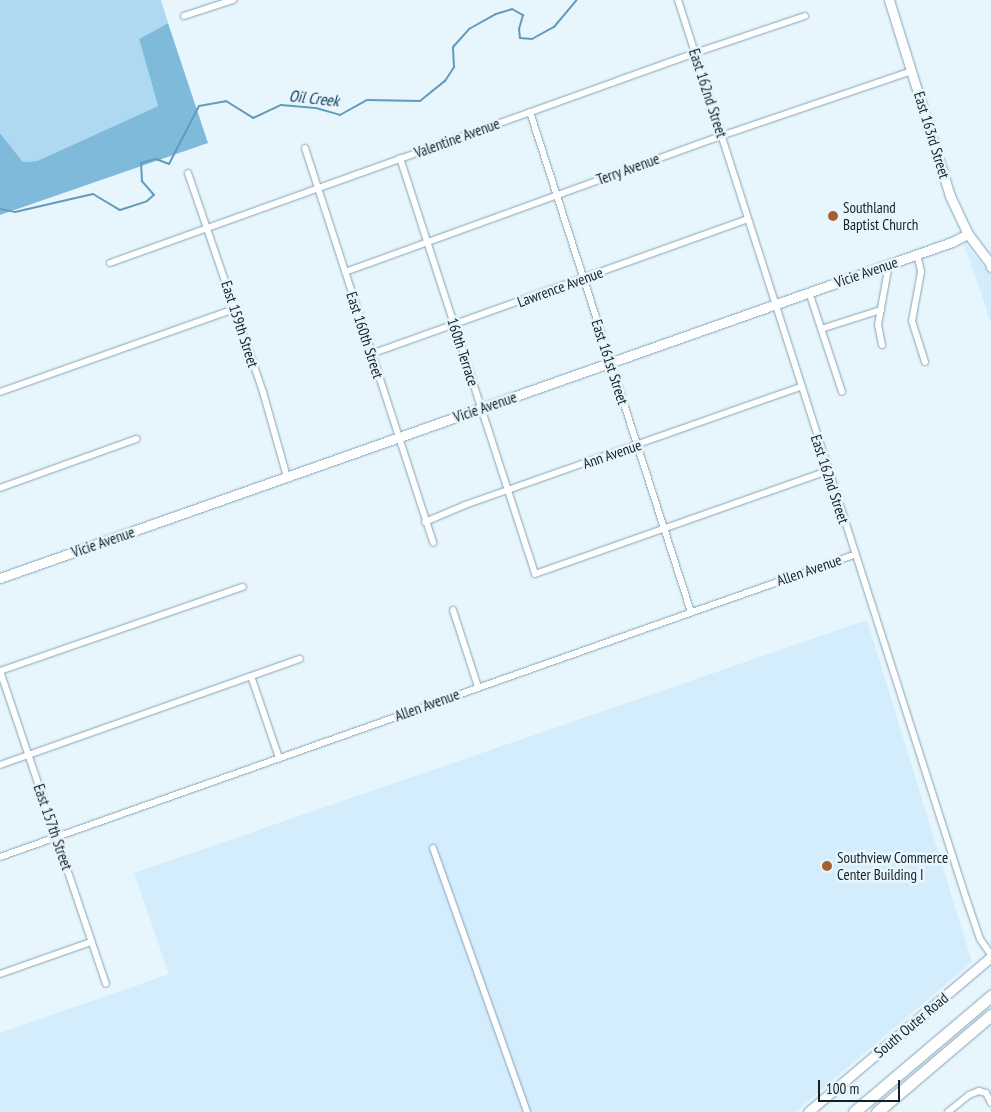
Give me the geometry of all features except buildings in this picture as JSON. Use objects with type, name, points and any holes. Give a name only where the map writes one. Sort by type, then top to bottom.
[{"type":"highway","points":[[854,1112],[991,996]]},
{"type":"highway","points":[[877,1112],[991,1015]]},
{"type":"street","points":[[184,16],[233,0]]},
{"type":"street","name":"East 162nd Street","points":[[678,0],[854,554],[972,915],[980,939],[991,956]]},
{"type":"street","name":"East 163rd Street","points":[[889,0],[950,196],[968,234],[991,262],[991,267]]},
{"type":"street","name":"Valentine Avenue","points":[[110,262],[695,53],[805,16]]},
{"type":"street","name":"Terry Avenue","points":[[345,272],[721,136],[912,71]]},
{"type":"street","name":"East 161st Street","points":[[530,112],[691,612]]},
{"type":"street","name":"East 160th Street","points":[[305,148],[432,543]]},
{"type":"street","name":"160th Terrace","points":[[400,158],[535,574],[664,529]]},
{"type":"street","name":"East 159th Street","points":[[188,172],[208,226],[263,392],[287,477]]},
{"type":"street","name":"Lawrence Avenue","points":[[371,354],[748,220]]},
{"type":"street","name":"Vicie Avenue","points":[[0,578],[889,264],[968,234]]},
{"type":"street","points":[[917,254],[921,272],[912,321],[925,362]]},
{"type":"street","points":[[882,345],[878,325],[889,264]]},
{"type":"street","points":[[809,292],[842,392]]},
{"type":"street","points":[[0,392],[235,309]]},
{"type":"street","points":[[821,330],[881,310]]},
{"type":"street","name":"Ann Avenue","points":[[424,522],[801,387]]},
{"type":"street","points":[[0,488],[136,439]]},
{"type":"street","points":[[664,529],[828,471]]},
{"type":"street","name":"Allen Avenue","points":[[0,858],[854,554]]},
{"type":"street","points":[[0,671],[243,587]]},
{"type":"street","points":[[453,610],[478,687]]},
{"type":"street","points":[[0,765],[300,659]]},
{"type":"street","name":"East 157th Street","points":[[0,671],[106,984]]},
{"type":"street","points":[[251,676],[279,758]]},
{"type":"street","points":[[432,848],[527,1112]]},
{"type":"street","points":[[0,974],[91,942]]},
{"type":"street","name":"South Outer Road","points":[[808,1112],[991,956]]},
{"type":"street","points":[[948,1112],[969,1095],[979,1091],[986,1093],[991,1103]]},
{"type":"shaded area","points":[[0,0],[161,0],[168,23],[139,39],[158,106],[37,161],[23,162],[0,133]]},
{"type":"shaded area","points":[[168,23],[208,143],[0,215],[0,133],[23,162],[37,161],[158,106],[139,39]]},
{"type":"shaded area","points":[[963,241],[991,275],[991,323]]},
{"type":"shaded area","points":[[867,620],[972,962],[795,1112],[0,1112],[0,1033],[169,974],[134,873]]},
{"type":"waterway","name":"Oil Creek","points":[[0,209],[15,212],[93,194],[120,210],[147,201],[154,195],[142,181],[141,163],[156,159],[169,164],[199,106],[226,101],[253,118],[281,105],[316,108],[340,115],[367,100],[420,101],[445,81],[454,67],[453,47],[469,29],[496,14],[512,9],[523,15],[519,29],[520,38],[532,39],[554,27],[577,0]]},
{"type":"place","name":"Southland Baptist Church","points":[[833,216]]},
{"type":"place","name":"Southview Commerce Center Building I","points":[[827,866]]}]
